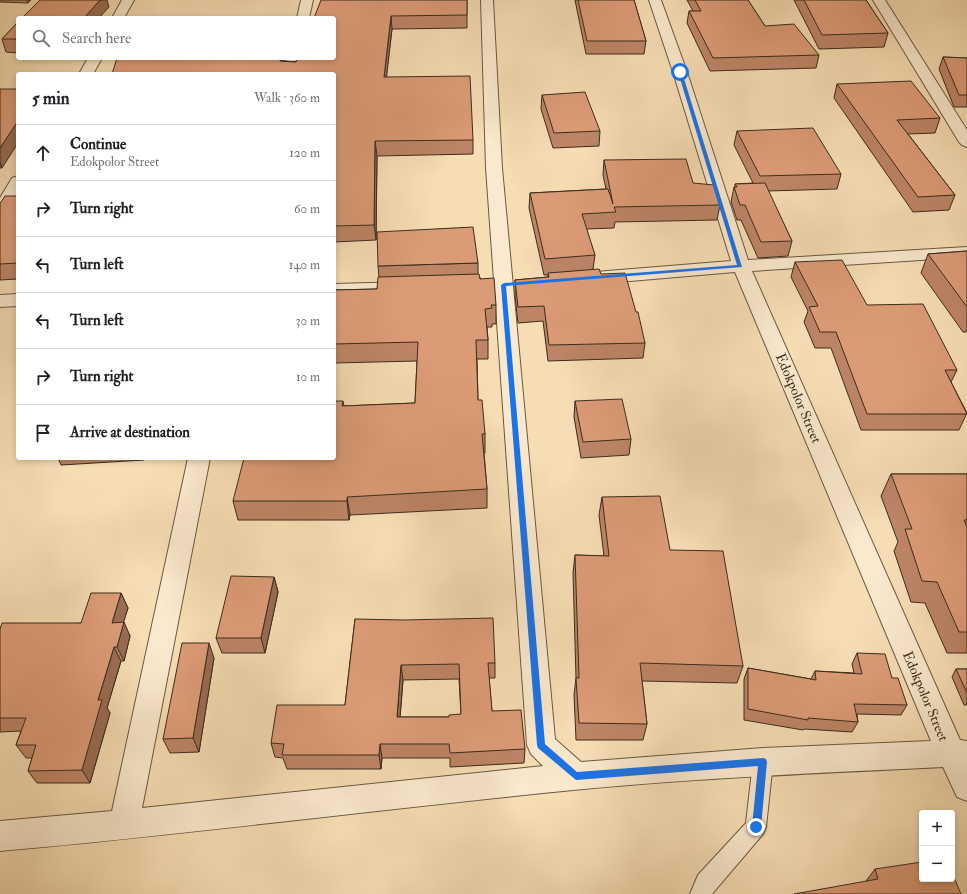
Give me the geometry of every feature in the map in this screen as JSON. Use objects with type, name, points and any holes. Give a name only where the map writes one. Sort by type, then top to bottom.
[{"type":"street","points":[[119,16],[128,0]]},
{"type":"street","points":[[303,16],[307,0]]},
{"type":"street","points":[[486,0],[494,168],[541,745],[576,776]]},
{"type":"street","name":"Edokpolor Street","points":[[655,0],[694,117],[740,266],[959,754],[967,787]]},
{"type":"street","points":[[879,0],[967,142]]},
{"type":"street","points":[[87,72],[94,60]]},
{"type":"street","points":[[290,72],[293,60]]},
{"type":"street","points":[[0,213],[16,185]]},
{"type":"street","points":[[575,279],[740,266],[967,252]]},
{"type":"street","points":[[336,290],[426,287]]},
{"type":"street","points":[[0,301],[16,300]]},
{"type":"street","points":[[124,825],[199,460]]},
{"type":"street","points":[[0,836],[124,825],[576,776],[763,762],[959,754]]},
{"type":"lane","points":[[701,894],[706,883],[756,827],[763,762]]},
{"type":"building","points":[[40,0],[100,0],[86,16],[24,16]]},
{"type":"building","points":[[321,0],[467,0],[467,15],[391,16],[384,77],[470,76],[473,140],[375,141],[374,225],[336,226],[336,72],[113,72],[116,60],[280,60],[296,62],[296,60],[336,60],[336,16],[315,16]]},
{"type":"building","points":[[578,0],[634,0],[646,41],[587,41]]},
{"type":"building","points":[[695,0],[748,0],[765,26],[794,24],[819,55],[713,58],[689,11],[701,11]]},
{"type":"building","points":[[804,0],[866,0],[888,33],[822,35]]},
{"type":"building","points":[[16,24],[16,39],[2,39]]},
{"type":"building","points":[[943,57],[967,58],[967,95],[959,95]]},
{"type":"building","points":[[911,81],[940,118],[897,120],[955,195],[918,197],[837,84]]},
{"type":"building","points":[[0,89],[16,89],[16,124],[0,148]]},
{"type":"building","points":[[585,92],[600,131],[554,133],[542,95]]},
{"type":"building","points":[[813,128],[841,174],[760,176],[737,131]]},
{"type":"building","points":[[686,159],[693,183],[714,185],[720,205],[614,207],[616,212],[582,214],[595,255],[545,259],[530,193],[608,189],[613,204],[604,160]]},
{"type":"building","points":[[765,183],[792,241],[761,242],[745,205],[740,205],[734,187],[737,187],[735,184]]},
{"type":"building","points":[[5,196],[16,196],[16,263],[0,264],[0,203]]},
{"type":"building","points":[[473,227],[478,263],[378,266],[377,232]]},
{"type":"building","points":[[967,251],[967,307],[928,254]]},
{"type":"building","points":[[842,260],[867,305],[923,304],[957,370],[945,370],[967,414],[867,414],[836,332],[820,332],[809,307],[818,306],[795,262]]},
{"type":"building","points":[[599,269],[601,274],[625,273],[636,312],[638,312],[645,343],[549,345],[544,306],[518,307],[515,280],[549,277],[548,273]]},
{"type":"building","points":[[479,274],[480,279],[494,278],[496,305],[491,305],[492,308],[485,309],[488,340],[476,340],[478,400],[482,400],[485,434],[482,434],[487,489],[347,497],[347,501],[233,501],[243,460],[336,460],[336,401],[343,401],[342,406],[415,403],[418,342],[336,344],[336,290],[377,289],[378,277]]},
{"type":"building","points":[[622,399],[631,439],[583,442],[575,401]]},
{"type":"building","points":[[891,474],[967,474],[967,520],[964,520],[967,527],[967,632],[959,632],[937,582],[922,581],[905,529],[912,529]]},
{"type":"building","points":[[660,496],[670,550],[723,551],[743,666],[640,663],[647,724],[579,723],[576,678],[579,678],[575,555],[609,556],[602,497]]},
{"type":"building","points":[[231,576],[274,577],[261,638],[216,638]]},
{"type":"building","points":[[91,593],[121,593],[112,623],[124,622],[117,647],[114,647],[98,700],[102,700],[82,770],[28,771],[36,745],[16,745],[26,718],[0,718],[0,629],[2,623],[81,623]]},
{"type":"building","points":[[493,618],[495,663],[488,663],[492,711],[521,710],[525,749],[450,753],[449,744],[380,744],[379,755],[282,755],[284,744],[271,743],[277,705],[345,705],[355,619],[404,620]],"holes":[[[459,664],[461,714],[449,715],[449,717],[397,717],[401,665]]]},
{"type":"building","points":[[182,643],[209,643],[193,738],[163,739]]},
{"type":"building","points":[[857,653],[885,654],[892,678],[898,678],[907,705],[854,704],[858,722],[808,718],[808,720],[748,709],[748,668],[816,680],[815,671],[862,674]]},
{"type":"building","points":[[956,669],[967,669],[967,693]]},
{"type":"building","points":[[919,862],[919,882],[955,882],[955,880],[961,894],[794,894],[878,879],[875,869]]},
{"type":"route","points":[[680,72],[728,222],[740,266],[504,285],[541,745],[576,776],[763,762],[756,827]]}]
